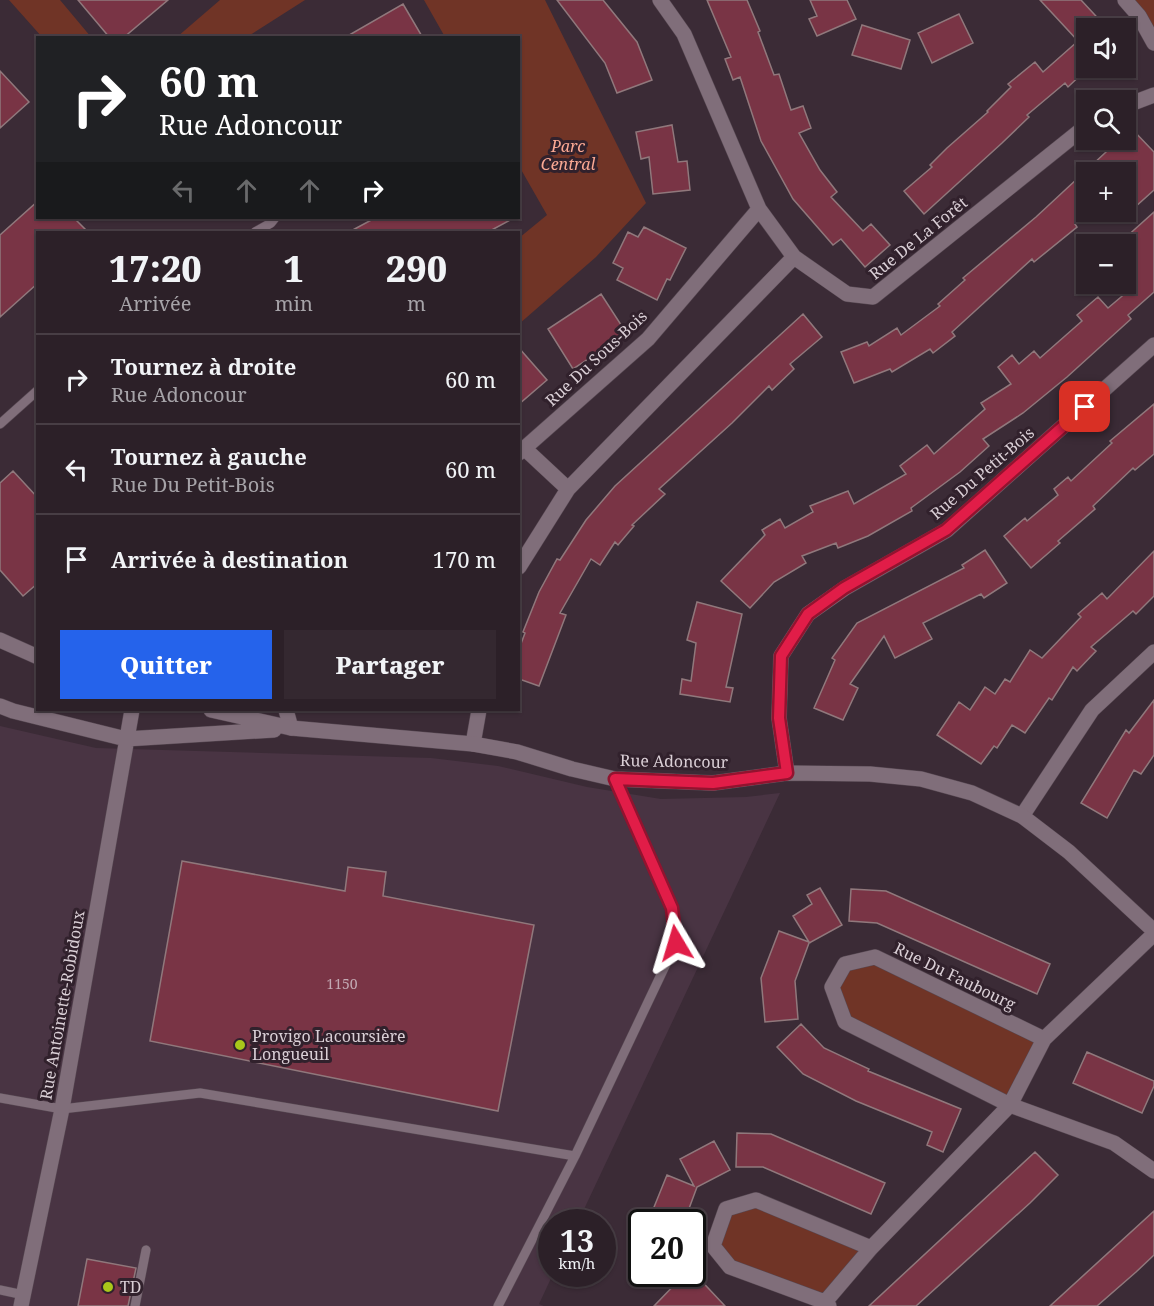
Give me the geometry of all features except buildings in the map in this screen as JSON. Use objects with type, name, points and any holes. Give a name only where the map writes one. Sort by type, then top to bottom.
[{"type":"street","name":"Rue De La Forêt","points":[[660,0],[684,34],[759,209],[794,257],[847,294],[873,297],[1076,134]]},
{"type":"street","points":[[1125,0],[1138,16],[1154,43]]},
{"type":"street","points":[[1136,102],[1154,95]]},
{"type":"street","name":"Rue Du Sous-Bois","points":[[568,489],[522,450],[648,339],[759,209]]},
{"type":"street","points":[[520,565],[568,489],[794,257]]},
{"type":"street","name":"Rue Du Petit-Bois","points":[[787,773],[779,718],[781,656],[808,614],[844,588],[946,530],[1154,345]]},
{"type":"street","points":[[0,640],[36,656]]},
{"type":"street","points":[[1022,816],[1092,710],[1154,652]]},
{"type":"street","name":"Rue Adoncour","points":[[0,706],[126,739],[291,728]]},
{"type":"street","name":"Rue Antoinette-Robidoux","points":[[22,1300],[62,1109],[132,711]]},
{"type":"street","name":"Rue Adoncour","points":[[215,711],[291,728],[473,744],[517,752],[615,779],[713,783],[787,773],[870,774],[921,779],[972,793],[1022,816],[1069,852],[1154,933]]},
{"type":"street","points":[[286,711],[291,728]]},
{"type":"street","points":[[473,744],[479,711]]},
{"type":"street","points":[[871,1248],[756,1200],[726,1209],[713,1246],[730,1267],[827,1304],[871,1248],[1010,1105],[1044,1039],[1154,933]]},
{"type":"street","name":"Rue Du Faubourg","points":[[1044,1039],[875,957],[845,964],[832,987],[844,1022],[1010,1105],[1114,1143],[1154,1172]]},
{"type":"lane","points":[[257,231],[274,219]]},
{"type":"lane","points":[[0,424],[36,392]]},
{"type":"lane","points":[[498,1306],[575,1156],[676,943],[672,908],[615,779]]},
{"type":"lane","points":[[0,1098],[62,1109],[200,1093],[575,1156]]},
{"type":"lane","points":[[135,1306],[146,1250]]},
{"type":"lane","points":[[0,1290],[22,1300]]},
{"type":"shaded area","points":[[0,726],[96,748],[431,758],[498,766],[587,787],[661,799],[746,797],[780,793],[584,1209],[538,1209],[538,1287],[547,1287],[539,1304],[544,1306],[0,1306]]},
{"type":"green space","points":[[9,0],[60,0],[90,36],[41,36]]},
{"type":"green space","points":[[220,0],[305,0],[249,36],[178,36]]},
{"type":"green space","name":"Parc Central","points":[[424,0],[545,0],[646,203],[596,257],[520,323],[520,237],[547,215],[520,168],[520,36],[444,36]]},
{"type":"green space","points":[[1125,0],[1154,0],[1154,43]]},
{"type":"green space","points":[[874,963],[1035,1041],[1008,1097],[849,1017],[838,988],[848,969]]},
{"type":"green space","points":[[756,1206],[861,1250],[823,1295],[734,1262],[719,1245],[731,1214]]},
{"type":"place","name":"Provigo Lacoursière Longueuil","points":[[240,1045]]},
{"type":"place","name":"TD","points":[[108,1287]]},
{"type":"route","points":[[676,943],[672,908],[615,779],[713,783],[787,773],[779,718],[781,656],[808,614],[844,588],[946,530],[1085,407]]}]
